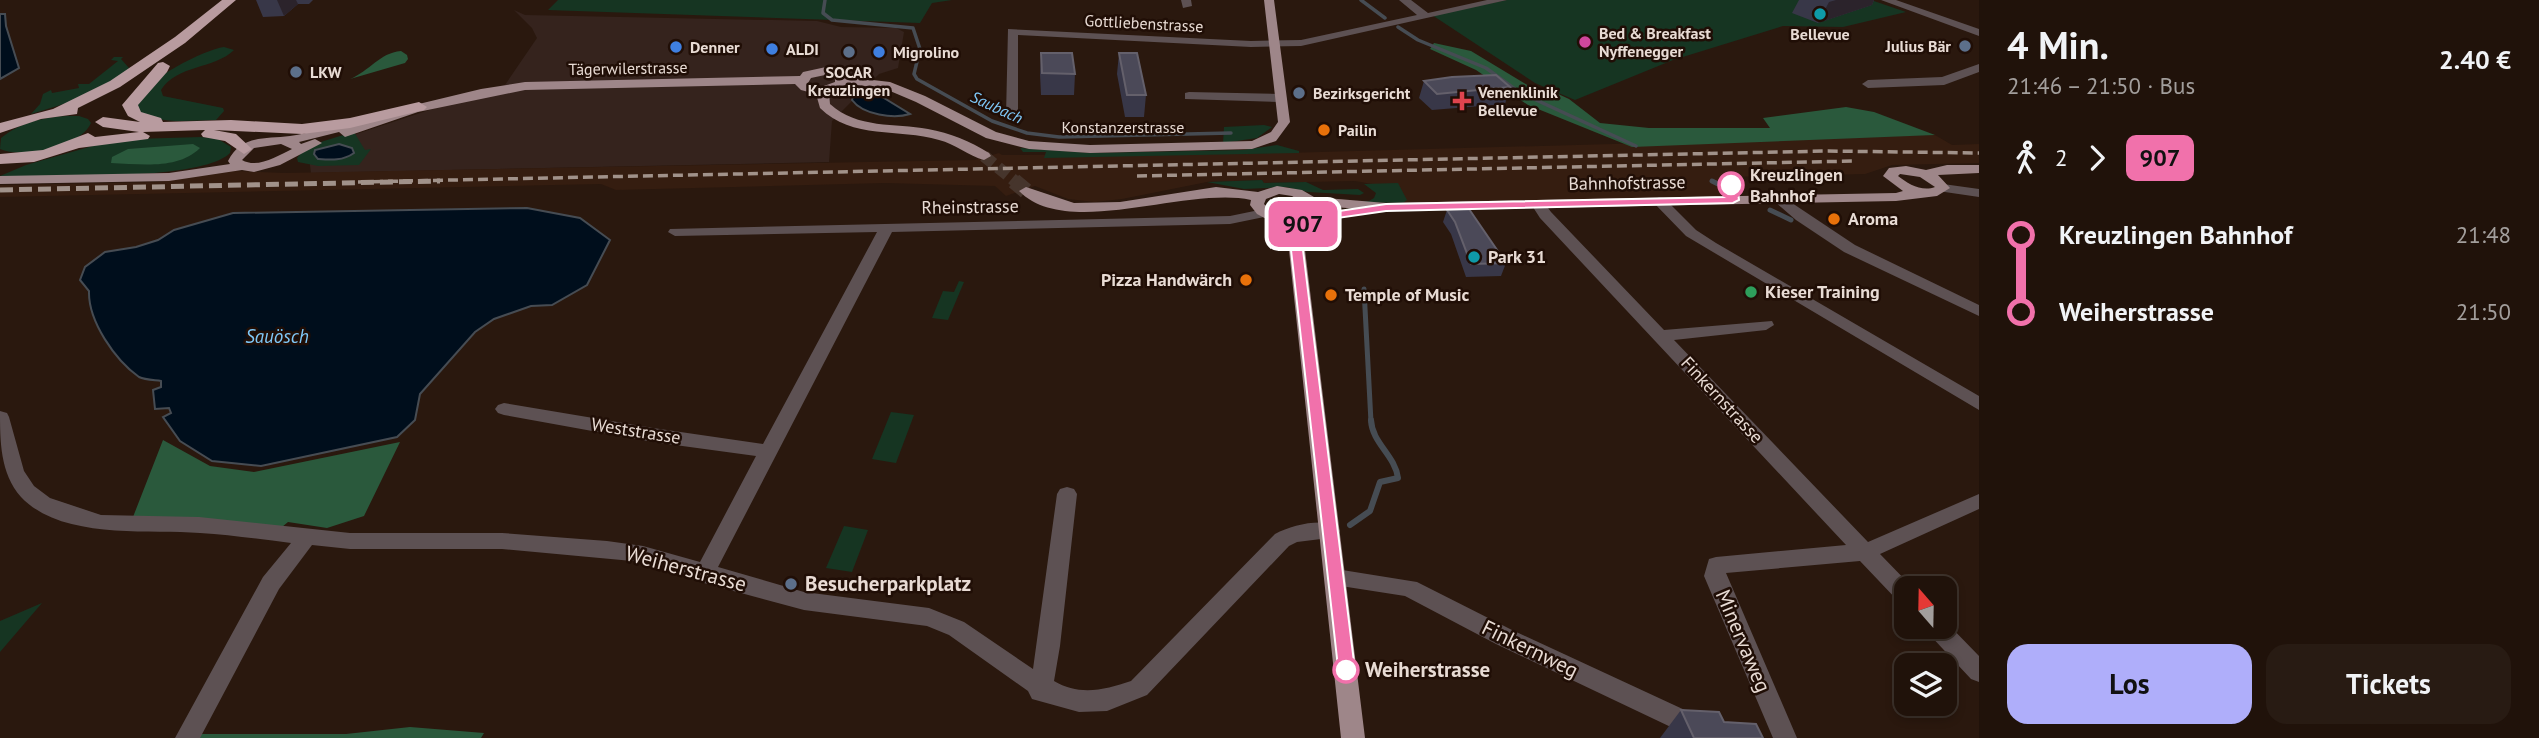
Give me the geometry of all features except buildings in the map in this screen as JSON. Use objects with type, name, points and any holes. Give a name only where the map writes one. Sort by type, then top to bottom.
[{"type":"highway","points":[[58,112],[115,85],[180,40],[230,0]]},
{"type":"highway","points":[[76,144],[95,133],[100,118],[113,99],[163,66],[246,0]]},
{"type":"highway","points":[[163,66],[155,79],[133,100],[131,110],[146,119],[192,126]]},
{"type":"highway","points":[[0,128],[58,112],[81,111],[136,127],[311,128],[349,123],[419,107]]},
{"type":"highway","points":[[217,126],[251,131],[269,140]]},
{"type":"highway","points":[[0,171],[26,158],[76,144],[128,136],[209,134],[232,138],[240,157]]},
{"type":"highway","points":[[0,159],[26,158]]},
{"type":"main road","name":"Konstanzerstrasse","points":[[843,80],[874,81],[896,86],[990,135],[1056,149],[1220,147],[1259,143],[1273,138],[1283,127],[1269,0]]},
{"type":"main road","name":"Tägerwilerstrasse","points":[[456,99],[525,86],[801,80],[807,75],[826,71],[838,74],[843,80]]},
{"type":"main road","points":[[801,80],[804,86],[822,90],[834,88],[843,80]]},
{"type":"main road","points":[[822,90],[824,105],[845,119],[943,136],[984,156]]},
{"type":"main road","points":[[292,145],[419,107],[456,99]]},
{"type":"main road","points":[[0,180],[191,175],[240,157],[269,140],[292,145],[456,99]]},
{"type":"main road","points":[[240,157],[258,167],[287,158],[292,145]]},
{"type":"main road","points":[[1925,174],[1947,169],[1979,169]]},
{"type":"main road","points":[[1923,192],[1906,188],[1893,180],[1891,173],[1908,170],[1925,174],[1939,181],[1944,188]]},
{"type":"main road","points":[[1869,197],[1884,191],[1893,180]]},
{"type":"main road","name":"Bahnhofstrasse","points":[[1259,197],[1269,191],[1285,190],[1301,194],[1312,201],[1386,207],[1659,201],[1783,202],[1896,197],[1937,192],[1944,188]]},
{"type":"main road","points":[[1026,191],[1055,204],[1090,210],[1216,191],[1259,197],[1257,205],[1264,214],[1280,220],[1297,250],[1353,738]]},
{"type":"main road","points":[[1297,250],[1302,243],[1306,219],[1315,212],[1312,201]]},
{"type":"main road","name":"Bahnhofstrasse","points":[[1280,220],[1306,219],[1386,207]]},
{"type":"street","points":[[1404,0],[1426,16]]},
{"type":"street","name":"Gottliebenstrasse","points":[[1012,116],[1012,31],[1274,44],[1313,41],[1502,0]]},
{"type":"street","points":[[1886,0],[1979,33]]},
{"type":"street","points":[[1868,85],[1944,81],[1979,68]]},
{"type":"street","points":[[1189,96],[1280,98]]},
{"type":"street","points":[[1944,188],[1979,193]]},
{"type":"street","points":[[1659,201],[1691,233],[1711,246],[1979,404]]},
{"type":"street","points":[[1783,202],[1817,229],[1843,245],[1979,311]]},
{"type":"street","name":"Finkernstrasse","points":[[1538,204],[1545,215],[1894,582]]},
{"type":"street","name":"Rheinstrasse","points":[[675,232],[1230,220],[1264,214]]},
{"type":"street","points":[[704,574],[887,227]]},
{"type":"street","points":[[1662,336],[1766,325]]},
{"type":"street","name":"Weststrasse","points":[[504,409],[653,435],[768,451]]},
{"type":"street","name":"Weiherstrasse","points":[[0,417],[15,472],[27,491],[43,503],[66,513],[112,524],[199,525],[306,538],[351,541],[502,541],[607,548],[643,554],[704,574],[804,601],[929,617],[948,622],[1040,692],[1077,705],[1095,705],[1127,696],[1153,677],[1282,540],[1293,534],[1330,531]]},
{"type":"street","points":[[1040,692],[1049,646],[1068,494]]},
{"type":"street","points":[[1865,552],[1977,505]]},
{"type":"street","points":[[187,738],[271,583],[306,538]]},
{"type":"street","name":"Minervaweg","points":[[1785,738],[1715,576],[1716,565],[1865,552]]},
{"type":"street","name":"Finkernweg","points":[[1336,578],[1409,588],[1504,637],[1719,738]]},
{"type":"street","points":[[1948,639],[1979,672]]},
{"type":"shaded area","points":[[514,10],[525,15],[817,21],[841,27],[896,28],[904,32],[898,68],[879,74],[832,121],[829,162],[311,173],[308,150],[505,85],[537,38],[532,28]]},
{"type":"shaded area","points":[[1935,135],[1952,145],[1979,144],[1979,163],[1892,165],[1865,174],[1727,177],[1721,197],[1383,203],[1372,184],[1355,181],[1264,183],[1262,180],[1207,182],[1095,202],[1068,199],[1035,186],[1006,196],[995,186],[885,183],[616,190],[601,184],[0,197],[0,185],[158,182],[235,171],[284,173],[975,160],[999,153],[1285,153]]},
{"type":"green space","points":[[558,0],[952,0],[932,3],[920,23],[548,10]]},
{"type":"green space","points":[[1507,0],[1871,0],[1906,12],[1843,27],[1783,26],[1673,60],[1575,100],[1535,83],[1432,15]]},
{"type":"green space","points":[[1434,43],[1471,51],[1542,94],[1556,93],[1569,99],[1600,123],[1649,128],[1770,128],[1763,118],[1846,107],[1874,112],[1935,135],[1632,147],[1528,105],[1476,70],[1430,49]]},
{"type":"green space","points":[[224,47],[234,50],[217,61],[176,76],[161,90],[163,96],[223,108],[224,111],[216,120],[164,120],[153,118],[136,109],[137,99],[144,90],[164,74],[203,54]]},
{"type":"green space","points":[[401,51],[407,55],[405,63],[350,79],[387,55]]},
{"type":"green space","points":[[114,57],[123,57],[121,59],[129,68],[111,84],[84,97],[31,114],[40,104],[43,94],[51,90],[52,93],[79,88],[78,84],[89,84],[118,61],[111,60]]},
{"type":"green space","points":[[59,116],[79,116],[91,123],[76,139],[50,149],[22,153],[0,149],[1,138],[18,127]]},
{"type":"green space","points":[[1224,127],[1272,127],[1257,138],[1223,143]]},
{"type":"green space","points":[[354,132],[365,150],[371,149],[359,165],[318,166],[298,162],[297,158],[308,148]]},
{"type":"green space","points":[[133,139],[218,139],[231,147],[230,153],[214,162],[156,173],[0,176],[26,165],[96,145]]},
{"type":"green space","points":[[193,144],[200,148],[181,160],[170,163],[111,163],[112,157],[128,149]]},
{"type":"green space","points":[[1277,145],[1299,153],[1044,158],[1046,152],[1023,152],[1020,148],[1091,153],[1243,150]]},
{"type":"green space","points":[[1262,180],[1264,183],[1306,182],[1323,190],[1358,189],[1364,193],[1308,192],[1286,187],[1244,189],[1207,182]]},
{"type":"green space","points":[[1398,183],[1407,200],[1403,203],[1349,202],[1369,201],[1374,198],[1376,193],[1364,184]]},
{"type":"green space","points":[[959,281],[964,282],[948,320],[932,318],[943,291],[954,292]]},
{"type":"green space","points":[[891,412],[914,415],[896,463],[872,459]]},
{"type":"green space","points":[[163,440],[210,466],[254,472],[400,442],[364,516],[327,528],[288,522],[282,527],[133,517]]},
{"type":"green space","points":[[844,526],[868,530],[852,572],[826,568]]},
{"type":"green space","points":[[42,603],[0,652],[0,621]]},
{"type":"green space","points":[[410,727],[484,733],[481,738],[199,738],[201,734],[346,734]]},
{"type":"water","points":[[0,14],[5,14],[19,68],[0,79]]},
{"type":"water","points":[[860,93],[879,95],[910,114],[888,116],[863,109],[852,100]]},
{"type":"water","points":[[339,144],[352,148],[354,153],[332,160],[318,159],[314,154],[315,150]]},
{"type":"water","name":"Sauösch","points":[[527,208],[580,218],[610,240],[587,285],[552,305],[531,306],[494,319],[475,332],[420,394],[415,420],[397,437],[261,466],[212,461],[180,441],[163,417],[171,413],[169,408],[155,409],[153,390],[161,387],[161,381],[139,377],[112,350],[93,315],[89,291],[80,280],[85,267],[105,252],[136,247],[158,240],[174,230],[233,213]]},
{"type":"waterway","name":"Saubach","points":[[825,0],[823,13],[832,20],[913,28],[920,49],[914,74],[917,79],[992,121],[1027,133],[1059,137],[1231,133]]},
{"type":"waterway","points":[[1361,0],[1385,18]]},
{"type":"waterway","points":[[1398,27],[1418,40],[1486,68],[1519,92],[1636,146]]},
{"type":"waterway","points":[[1715,182],[1712,181],[1720,185]]},
{"type":"waterway","points":[[1770,210],[1791,220]]},
{"type":"waterway","name":"Saubach","points":[[1364,289],[1371,422]]},
{"type":"waterway","name":"Saubach","points":[[1350,525],[1370,511],[1380,482],[1398,478],[1393,462],[1375,436],[1371,420]]},
{"type":"tunnel","points":[[984,156],[1016,182]]},
{"type":"tunnel","points":[[1014,181],[1026,191]]},
{"type":"railway","points":[[358,182],[1828,151],[1979,153]]},
{"type":"railway","points":[[1137,176],[1855,161]]},
{"type":"railway","points":[[0,190],[440,181]]},
{"type":"bus line","name":"907","points":[[1346,670],[1317,409],[1302,307],[1297,250],[1302,243],[1303,220],[1386,207],[1733,200],[1731,185]]},
{"type":"place","name":"Bellevue","points":[[1820,14]]},
{"type":"place","name":"Bed & Breakfast Nyffenegger","points":[[1585,42]]},
{"type":"place","name":"Julius Bär","points":[[1965,46]]},
{"type":"place","name":"Denner","points":[[676,47]]},
{"type":"place","name":"ALDI","points":[[772,49]]},
{"type":"place","name":"SOCAR Kreuzlingen","points":[[849,52]]},
{"type":"place","name":"Migrolino","points":[[879,52]]},
{"type":"place","name":"LKW","points":[[296,72]]},
{"type":"place","name":"Bezirksgericht","points":[[1299,93]]},
{"type":"place","name":"Venenklinik Bellevue","points":[[1462,101]]},
{"type":"place","name":"Pailin","points":[[1324,130]]},
{"type":"place","name":"Kreuzlingen Bahnhof","points":[[1731,185]]},
{"type":"place","name":"Aroma","points":[[1834,219]]},
{"type":"place","name":"Park 31","points":[[1474,257]]},
{"type":"place","name":"Pizza Handwärch","points":[[1246,280]]},
{"type":"place","name":"Kieser Training","points":[[1751,292]]},
{"type":"place","name":"Temple of Music","points":[[1331,295]]},
{"type":"place","name":"Besucherparkplatz","points":[[791,584]]},
{"type":"place","name":"Weiherstrasse","points":[[1346,670]]}]
